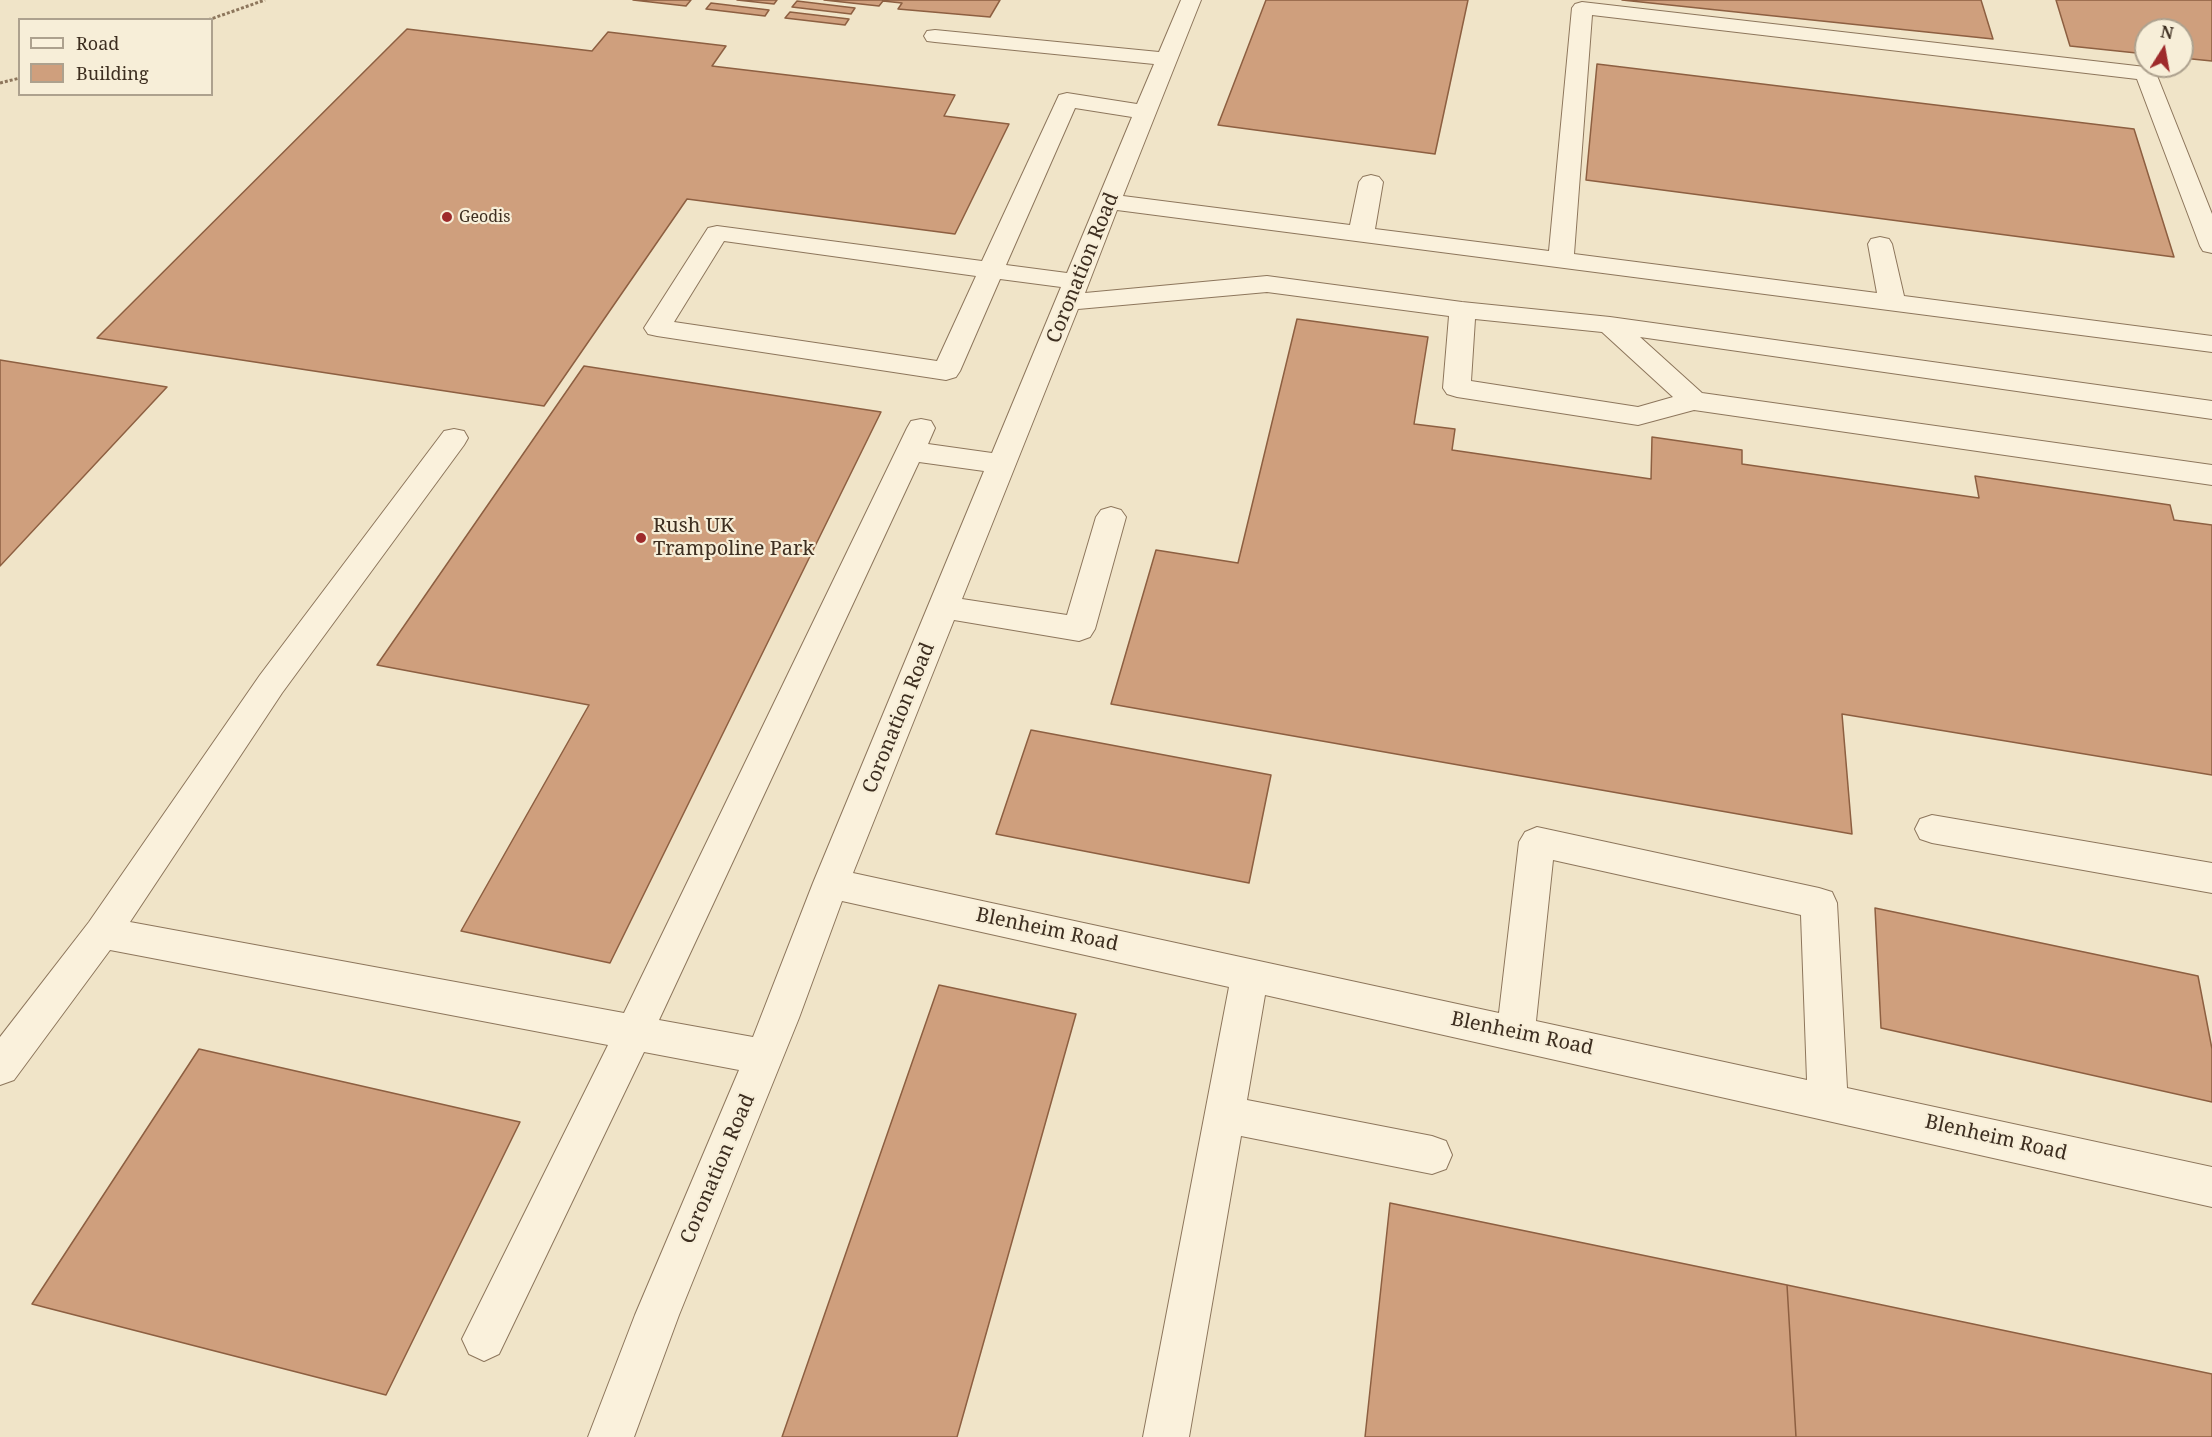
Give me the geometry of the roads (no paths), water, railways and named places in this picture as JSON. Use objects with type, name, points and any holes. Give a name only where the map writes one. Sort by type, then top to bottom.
[{"type":"street","name":"Coronation Road","points":[[611,1437],[662,1304],[764,1057],[831,883],[1191,0]]},
{"type":"street","points":[[1561,260],[1582,8],[2146,73],[2212,246]]},
{"type":"street","points":[[936,36],[1167,59]]},
{"type":"street","points":[[1146,112],[1067,100],[991,270],[946,371],[657,328],[717,233],[991,270],[1073,292],[1267,284],[1610,325],[2212,410]]},
{"type":"street","points":[[1361,235],[1371,182]]},
{"type":"street","points":[[1110,202],[2212,344]]},
{"type":"street","points":[[1880,244],[1892,303]]},
{"type":"street","points":[[1462,309],[1456,388],[1638,416],[1694,401],[2212,475]]},
{"type":"street","points":[[1610,325],[1694,401]]},
{"type":"street","points":[[0,1067],[102,933],[271,684],[454,438]]},
{"type":"street","points":[[484,1339],[634,1032],[916,439],[1001,464]]},
{"type":"street","points":[[944,607],[1079,629],[1111,517]]},
{"type":"street","points":[[1932,829],[2212,878]]},
{"type":"street","points":[[1516,1033],[1537,842],[1820,903],[1828,1101]]},
{"type":"street","name":"Blenheim Road","points":[[831,883],[2212,1187]]},
{"type":"street","points":[[102,933],[764,1057]]},
{"type":"street","points":[[1166,1437],[1250,975]]},
{"type":"street","points":[[1225,1114],[1432,1155]]},
{"type":"place","name":"Geodis","points":[[447,217]]},
{"type":"place","name":"Rush UK Trampoline Park","points":[[641,538]]}]
